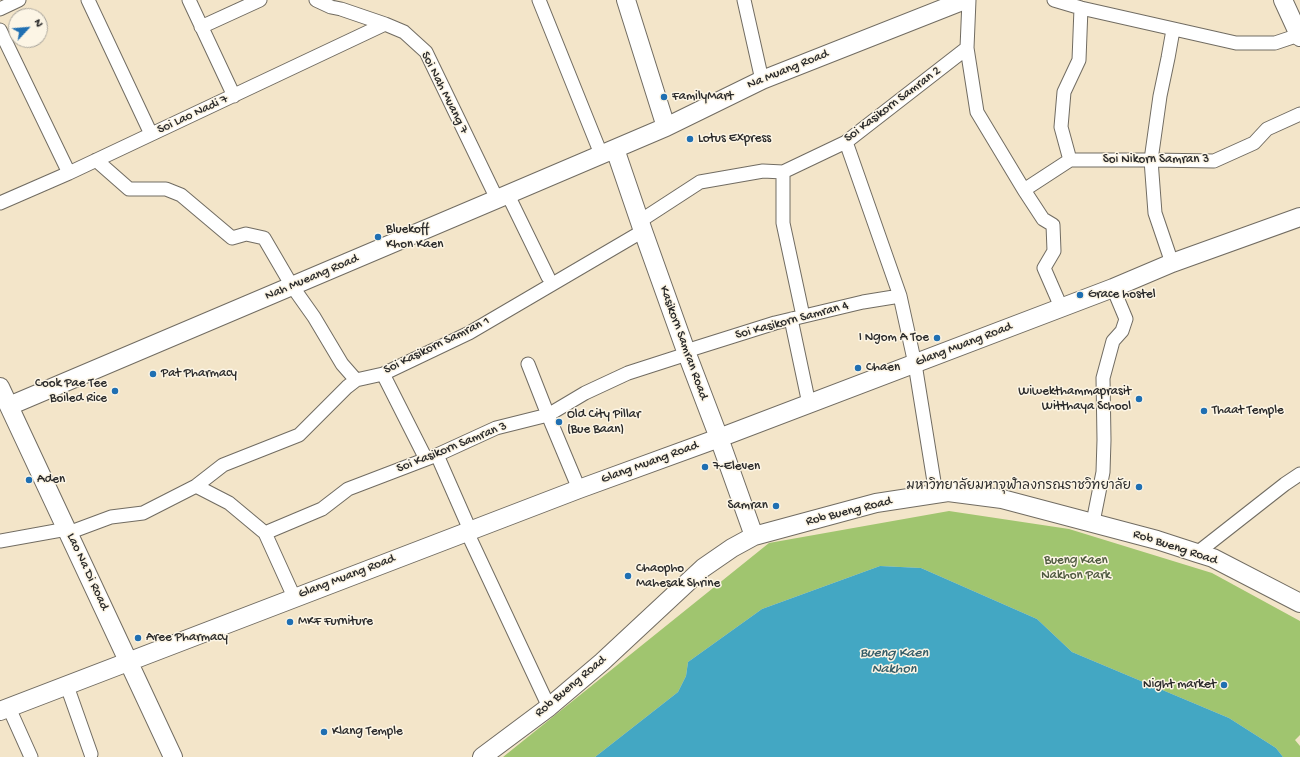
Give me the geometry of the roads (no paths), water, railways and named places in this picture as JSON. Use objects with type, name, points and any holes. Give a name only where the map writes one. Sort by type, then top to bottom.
[{"type":"street","points":[[0,9],[19,0]]},
{"type":"street","points":[[88,0],[151,134]]},
{"type":"street","points":[[189,0],[234,96]]},
{"type":"street","points":[[201,27],[260,0]]},
{"type":"street","name":"Soi Nah Muang 7","points":[[316,0],[331,7],[348,6],[404,32],[426,52],[502,197],[548,277]]},
{"type":"street","points":[[539,0],[608,151]]},
{"type":"street","points":[[626,0],[666,127]]},
{"type":"street","points":[[744,0],[762,80]]},
{"type":"street","name":"Na Muang Road","points":[[608,151],[666,127],[762,80],[965,0]]},
{"type":"street","points":[[969,0],[968,48],[977,112],[1043,219],[1053,225],[1054,251],[1044,268],[1061,307]]},
{"type":"street","points":[[1054,0],[1173,30],[1236,43],[1275,43],[1299,36],[1283,0]]},
{"type":"street","points":[[1024,190],[1070,160],[1061,127],[1064,92],[1079,60],[1081,8]]},
{"type":"street","name":"Soi Lao Nadi 7","points":[[0,203],[69,173],[385,24]]},
{"type":"street","points":[[0,30],[69,173]]},
{"type":"street","points":[[1172,263],[1155,213],[1151,160],[1160,96],[1173,30]]},
{"type":"street","name":"Soi Kasikorn Samran 2","points":[[641,226],[700,182],[762,171],[783,172],[846,142],[968,48]]},
{"type":"street","name":"Soi Nikorn Samran 3","points":[[1070,160],[1214,161],[1254,143],[1266,129],[1300,114]]},
{"type":"street","points":[[846,142],[900,296],[915,364],[936,494]]},
{"type":"street","name":"Nah Mueang Road","points":[[3,396],[292,286],[608,151]]},
{"type":"street","name":"Kasikorn Samran Road","points":[[608,151],[641,226],[686,353],[719,438],[754,536]]},
{"type":"street","points":[[96,160],[129,189],[166,189],[182,195],[232,238],[246,234],[264,238],[292,286],[314,317],[342,364],[356,380]]},
{"type":"street","points":[[783,172],[783,223],[809,404]]},
{"type":"street","name":"Glang Muang Road","points":[[4,709],[579,488],[719,438],[1113,288],[1172,263],[1300,217]]},
{"type":"street","name":"Soi Kasikorn Samran 1","points":[[0,541],[68,531],[111,517],[143,513],[196,486],[223,465],[298,435],[356,380],[383,374],[469,333],[641,226]]},
{"type":"street","points":[[1093,522],[1103,472],[1103,378],[1113,341],[1122,331],[1126,319],[1113,288]]},
{"type":"street","name":"Soi Kasikorn Samran 4","points":[[686,353],[775,323],[863,302],[900,296]]},
{"type":"street","name":"Soi Kasikorn Samran 3","points":[[265,533],[322,509],[348,489],[431,457],[496,428],[548,415],[585,393],[628,373],[686,353]]},
{"type":"street","points":[[528,364],[579,488]]},
{"type":"street","points":[[383,374],[431,457],[469,531],[549,707]]},
{"type":"street","name":"Lao Na Di Road","points":[[3,396],[68,531],[173,757]]},
{"type":"street","points":[[1197,553],[1300,474]]},
{"type":"street","points":[[196,486],[229,503],[265,533],[294,597]]},
{"type":"street","name":"Rob Bueng Road","points":[[482,757],[549,707],[602,662],[703,568],[732,548],[754,536],[876,503],[948,492],[1002,499],[1158,540],[1212,558],[1300,603]]},
{"type":"street","points":[[67,686],[91,754]]},
{"type":"street","points":[[4,709],[31,757]]},
{"type":"water","name":"Bueng Kaen Nakhon","points":[[880,566],[921,568],[1037,619],[1072,652],[1229,718],[1276,748],[1283,757],[595,757],[678,692],[686,676],[688,662],[762,609]]},
{"type":"place","name":"FamilyMart","points":[[664,97]]},
{"type":"place","name":"Lotus Express","points":[[690,139]]},
{"type":"place","name":"Bluekoff Khon Kaen","points":[[378,237]]},
{"type":"place","name":"Grace hostel","points":[[1080,295]]},
{"type":"place","name":"I Ngom A Toe","points":[[937,338]]},
{"type":"place","name":"Chaen","points":[[858,368]]},
{"type":"place","name":"Pat Pharmacy","points":[[153,374]]},
{"type":"place","name":"Cook Pae Tee Boiled Rice","points":[[115,391]]},
{"type":"place","name":"Wiwekthammaprasit Witthaya School","points":[[1139,399]]},
{"type":"place","name":"Thaat Temple","points":[[1204,411]]},
{"type":"place","name":"Old City Pillar (Bue Baan)","points":[[559,422]]},
{"type":"place","name":"7-Eleven","points":[[705,467]]},
{"type":"place","name":"Aden","points":[[29,480]]},
{"type":"place","name":"มหาวิทยาลัยมหาจุฬาลงกรณราชวิทยาลัย","points":[[1139,487]]},
{"type":"place","name":"Samran","points":[[776,506]]},
{"type":"place","name":"Chaopho Mahesak Shrine","points":[[628,576]]},
{"type":"place","name":"MKF Furniture","points":[[290,622]]},
{"type":"place","name":"Aree Pharmacy","points":[[138,638]]},
{"type":"place","name":"Night market","points":[[1224,685]]},
{"type":"place","name":"Klang Temple","points":[[324,732]]},
{"type":"park label","name":"Bueng Kaen Nakhon Park","points":[[1076,568]]}]
